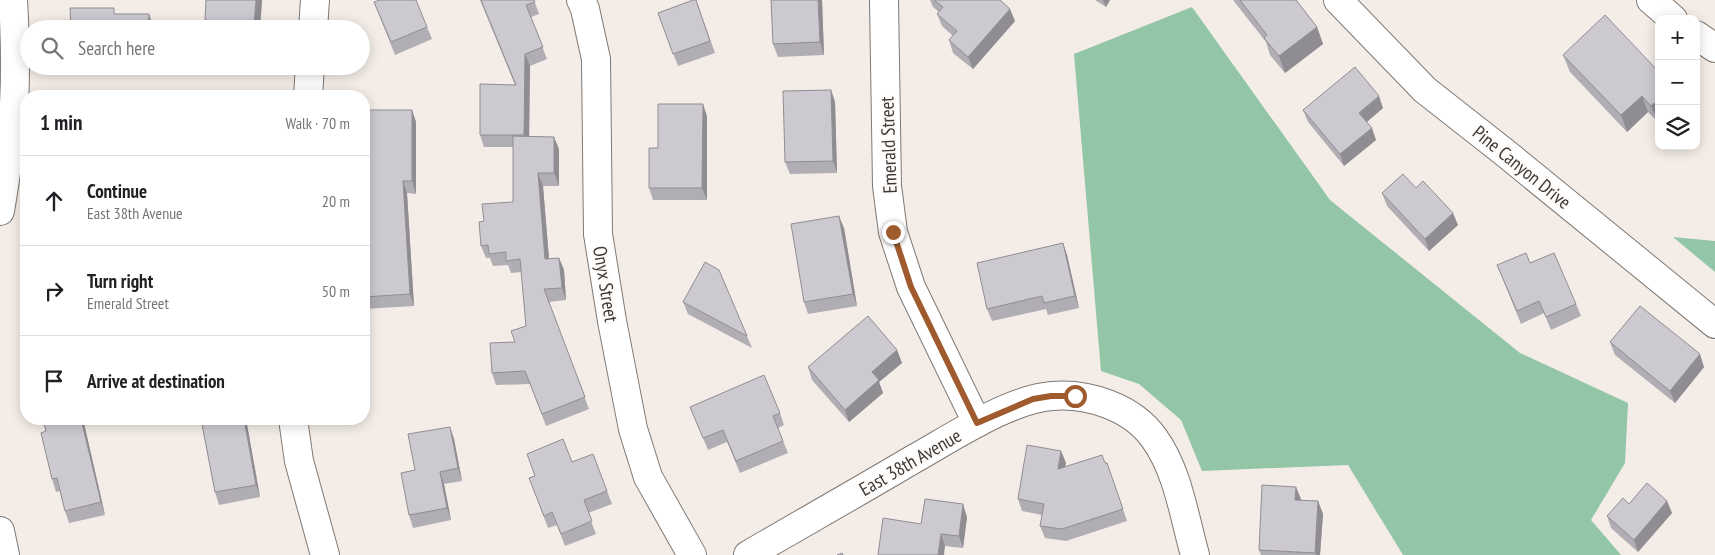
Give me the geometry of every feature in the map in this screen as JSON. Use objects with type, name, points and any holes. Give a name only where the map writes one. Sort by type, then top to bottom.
[{"type":"street","points":[[0,211],[7,168],[7,103],[13,0]]},
{"type":"street","points":[[314,20],[315,0]]},
{"type":"street","name":"Onyx Street","points":[[581,0],[585,9],[596,59],[598,234],[632,429],[648,476],[692,555]]},
{"type":"street","name":"Emerald Street","points":[[884,0],[886,20],[887,186],[893,232],[911,287],[977,423]]},
{"type":"street","name":"Pine Canyon Drive","points":[[1338,0],[1425,90],[1715,324]]},
{"type":"street","points":[[1651,0],[1668,15]]},
{"type":"street","points":[[1700,38],[1715,48]]},
{"type":"street","points":[[308,90],[309,75]]},
{"type":"street","name":"East 38th Avenue","points":[[748,555],[977,423],[1033,399],[1051,396],[1075,396],[1096,400],[1119,409],[1138,421],[1153,437],[1166,459],[1177,490],[1194,555]]},
{"type":"street","points":[[294,425],[299,461],[325,555]]},
{"type":"street","points":[[0,532],[6,555]]},
{"type":"green space","points":[[1192,7],[1330,200],[1520,353],[1628,403],[1625,463],[1591,520],[1621,555],[1403,555],[1348,465],[1202,471],[1181,420],[1139,384],[1101,371],[1074,54]]},
{"type":"green space","points":[[1673,237],[1715,241],[1715,272]]},
{"type":"building","points":[[206,0],[256,0],[254,20],[205,20]]},
{"type":"building","points":[[380,0],[416,0],[427,27],[391,42],[374,2]]},
{"type":"building","points":[[481,0],[534,0],[535,2],[526,5],[543,47],[525,54],[524,135],[480,135],[480,84],[516,85]]},
{"type":"building","points":[[696,0],[710,41],[673,54],[658,13]]},
{"type":"building","points":[[771,0],[818,0],[820,42],[773,44]]},
{"type":"building","points":[[934,0],[1000,0],[1010,9],[968,57],[949,40],[957,31],[937,14],[943,7]]},
{"type":"building","points":[[1240,0],[1296,0],[1317,27],[1279,56],[1264,38],[1267,35]]},
{"type":"building","points":[[70,8],[114,8],[114,14],[149,14],[149,20],[71,20]]},
{"type":"building","points":[[1605,15],[1655,68],[1655,102],[1651,106],[1642,96],[1621,115],[1563,55]]},
{"type":"building","points":[[1355,67],[1379,96],[1359,113],[1372,128],[1340,154],[1303,110]]},
{"type":"building","points":[[831,90],[833,161],[785,162],[783,91]]},
{"type":"building","points":[[658,104],[703,104],[702,188],[649,188],[649,148],[658,148]]},
{"type":"building","points":[[370,110],[412,110],[412,181],[403,181],[410,294],[370,297]]},
{"type":"building","points":[[513,136],[554,137],[554,173],[538,173],[545,259],[559,258],[562,288],[544,289],[585,397],[542,414],[525,371],[492,373],[490,343],[515,342],[511,331],[526,326],[520,259],[506,261],[506,252],[489,254],[488,245],[481,246],[479,222],[484,221],[482,204],[513,202]]},
{"type":"building","points":[[1403,174],[1416,188],[1423,181],[1453,213],[1425,239],[1382,193]]},
{"type":"building","points":[[839,216],[853,294],[804,302],[791,224]]},
{"type":"building","points":[[1063,243],[1075,296],[1044,303],[1042,296],[987,309],[977,263]]},
{"type":"building","points":[[1526,253],[1530,263],[1554,253],[1576,304],[1546,317],[1539,301],[1517,311],[1497,265]]},
{"type":"building","points":[[705,262],[719,270],[747,336],[683,302]]},
{"type":"building","points":[[1640,306],[1700,354],[1670,391],[1610,342]]},
{"type":"building","points":[[868,316],[897,350],[872,372],[879,380],[845,410],[808,367]]},
{"type":"building","points":[[764,375],[780,413],[773,416],[783,441],[736,461],[723,430],[703,438],[690,407]]},
{"type":"building","points":[[44,425],[82,425],[101,502],[65,511],[57,478],[52,479],[41,433],[46,431]]},
{"type":"building","points":[[202,425],[245,425],[256,485],[215,492]]},
{"type":"building","points":[[450,427],[458,468],[440,472],[447,508],[409,515],[401,473],[415,470],[408,434]]},
{"type":"building","points":[[563,439],[572,462],[593,454],[607,491],[584,500],[592,521],[561,534],[552,512],[544,516],[529,478],[535,476],[527,454]]},
{"type":"building","points":[[1027,445],[1061,451],[1058,469],[1102,455],[1105,463],[1107,463],[1123,509],[1062,529],[1040,526],[1044,504],[1018,499]]},
{"type":"building","points":[[1647,483],[1667,501],[1634,540],[1607,516],[1623,498],[1629,504]]},
{"type":"building","points":[[1262,485],[1296,487],[1295,500],[1318,501],[1315,553],[1259,550]]},
{"type":"building","points":[[925,499],[963,504],[959,536],[941,534],[938,555],[878,555],[883,518],[921,524]]},
{"type":"route","points":[[893,232],[911,287],[977,423],[1033,399],[1051,396],[1075,396]]}]
